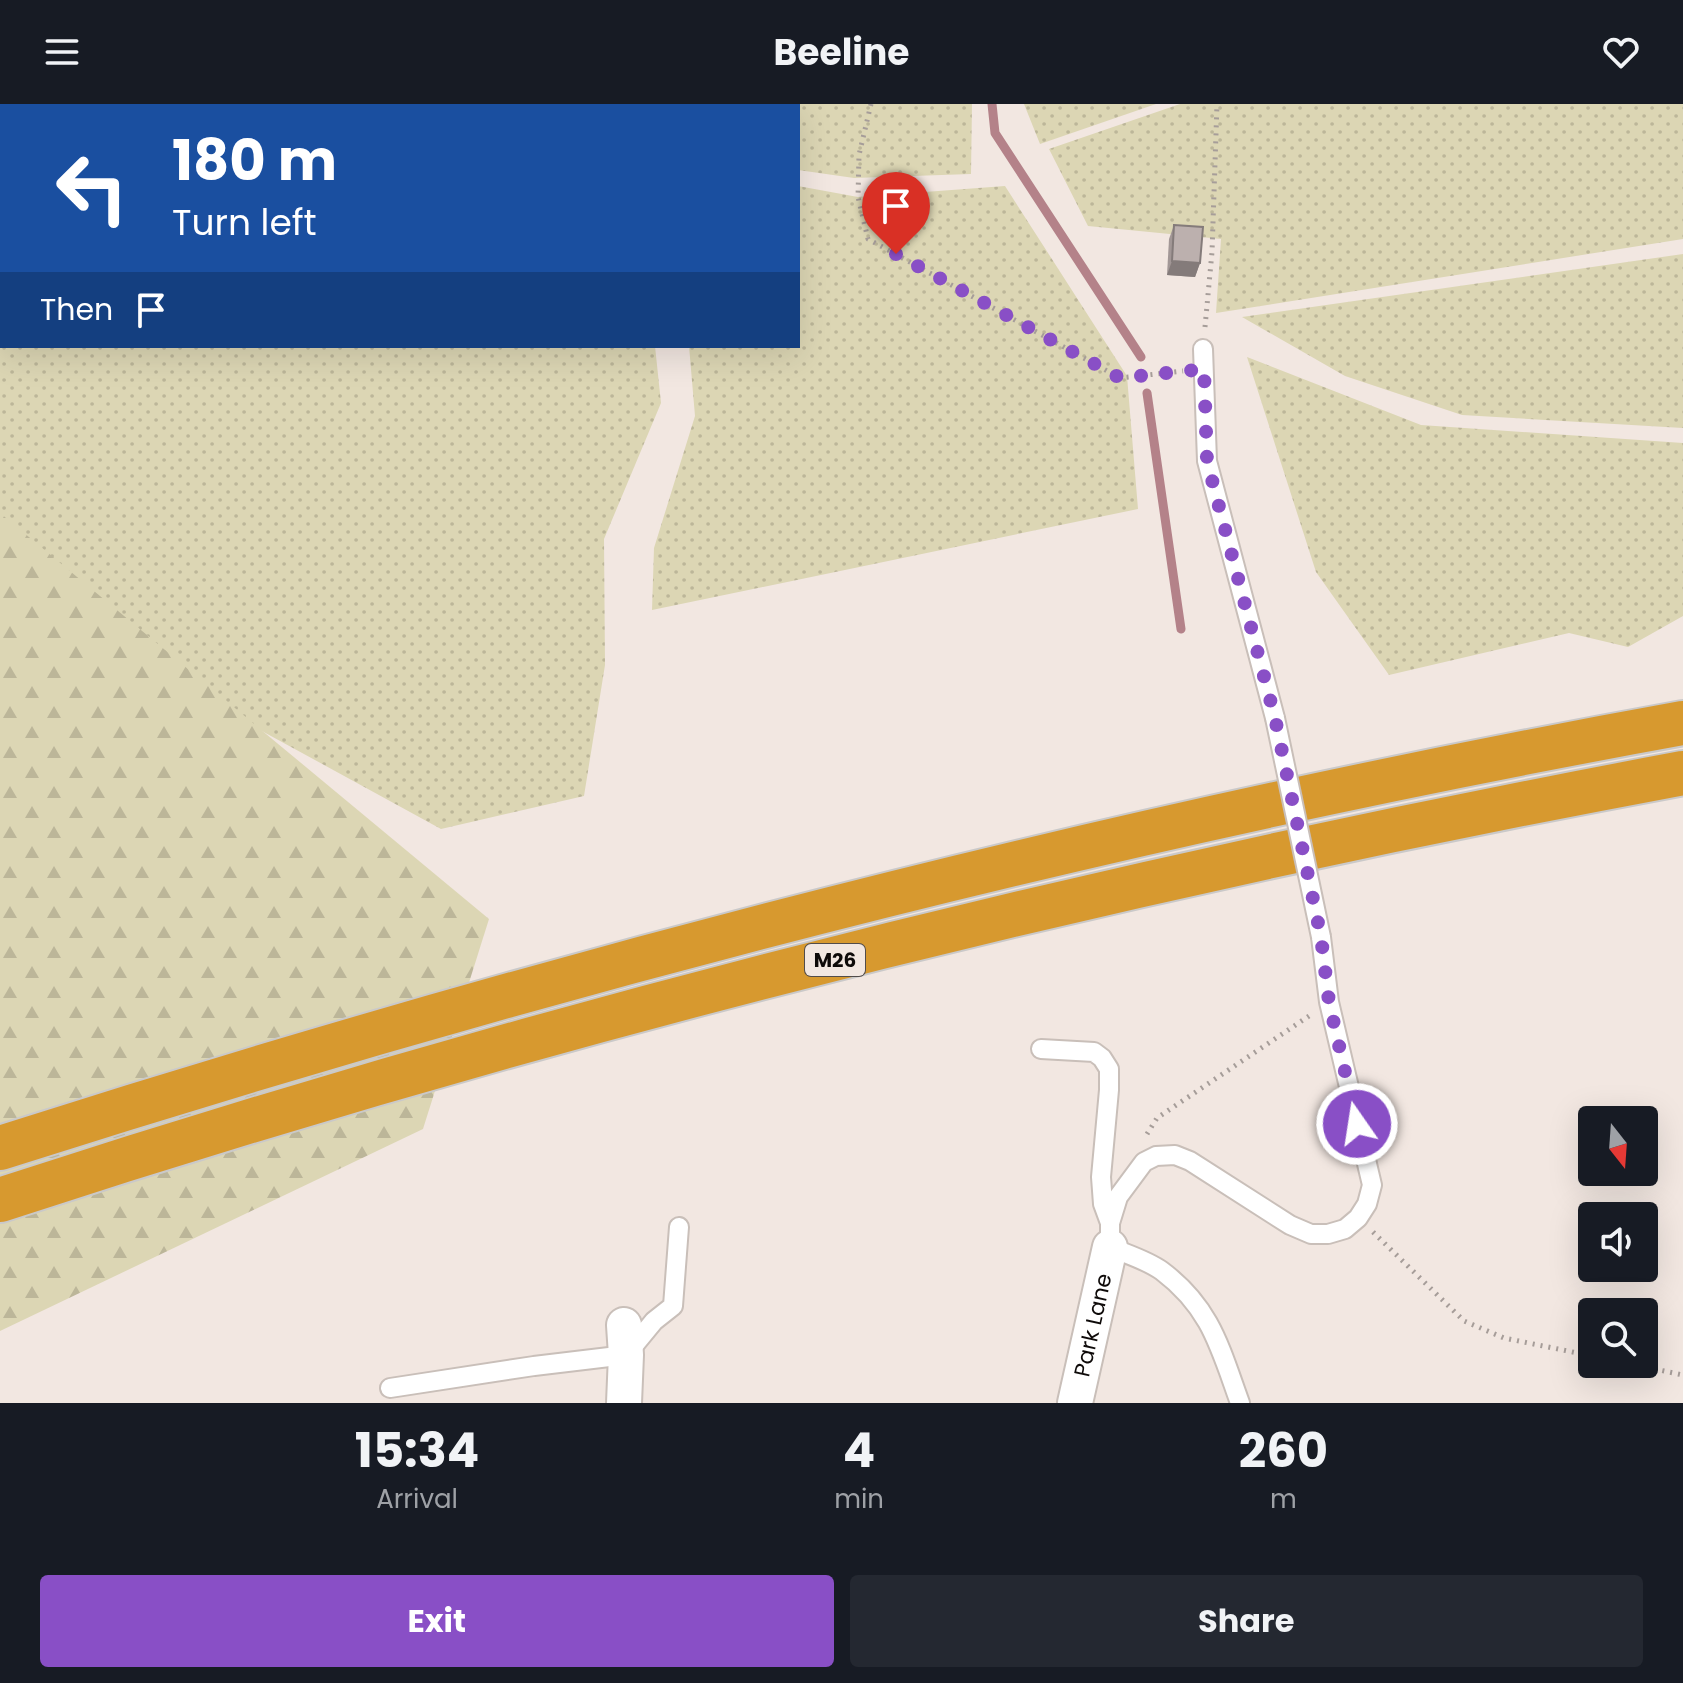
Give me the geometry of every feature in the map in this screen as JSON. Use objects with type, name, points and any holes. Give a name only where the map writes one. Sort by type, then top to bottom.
[{"type":"highway","name":"M26","points":[[0,1148],[367,1036],[748,930],[1313,796],[1683,723]]},
{"type":"highway","name":"M26","points":[[0,1200],[418,1072],[801,968],[1191,874],[1442,820],[1683,773]]},
{"type":"street","name":"Park Lane","points":[[1075,1403],[1110,1235]]},
{"type":"street","points":[[624,1403],[625,1340]]},
{"type":"lane","points":[[1110,1235],[1118,1197],[1144,1162],[1156,1156],[1175,1155],[1190,1161],[1290,1225],[1311,1234],[1328,1234],[1345,1229],[1358,1218],[1367,1204],[1372,1185],[1329,1002],[1321,937],[1275,718],[1207,461],[1203,349]]},
{"type":"lane","points":[[1041,1049],[1094,1052],[1109,1069],[1101,1177],[1110,1235],[1160,1269],[1196,1302],[1212,1328],[1240,1403]]},
{"type":"lane","points":[[390,1388],[534,1366],[625,1340],[673,1306],[679,1227]]},
{"type":"path","points":[[871,104],[859,155],[858,197],[868,239],[1120,378],[1204,369]]},
{"type":"path","points":[[1203,349],[1212,252],[1217,104]]},
{"type":"path","points":[[1144,1162],[1146,1135],[1157,1118],[1329,1002]]},
{"type":"path","points":[[1358,1218],[1464,1321],[1504,1338],[1578,1353]]},
{"type":"path","points":[[1658,1370],[1683,1375]]},
{"type":"green space","points":[[800,104],[972,104],[971,174],[854,178],[800,170]]},
{"type":"green space","points":[[1024,104],[1156,104],[1040,144]]},
{"type":"green space","points":[[1180,104],[1683,104],[1683,239],[1216,313],[1221,239],[1088,226],[1049,149]]},
{"type":"green space","points":[[800,186],[858,197],[1005,186],[1127,376],[1138,509],[652,610],[654,548],[695,416],[689,348],[800,348]]},
{"type":"green space","points":[[1683,254],[1683,428],[1462,415],[1345,376],[1242,317]]},
{"type":"green space","points":[[0,348],[655,348],[661,403],[604,539],[605,665],[584,796],[441,829],[156,673],[0,517]]},
{"type":"green space","points":[[1247,357],[1421,425],[1683,443],[1683,616],[1628,647],[1569,633],[1389,675],[1316,572]]},
{"type":"green space","points":[[0,513],[489,919],[423,1129],[0,1331]]},
{"type":"building","points":[[1174,225],[1203,227],[1200,263],[1172,261]]},
{"type":"waterway","points":[[992,104],[995,133],[1141,357]]},
{"type":"waterway","points":[[1147,393],[1181,629]]},
{"type":"route","points":[[896,254],[1120,378],[1204,369],[1207,461],[1275,718],[1321,937],[1329,1002],[1357,1124]]}]
